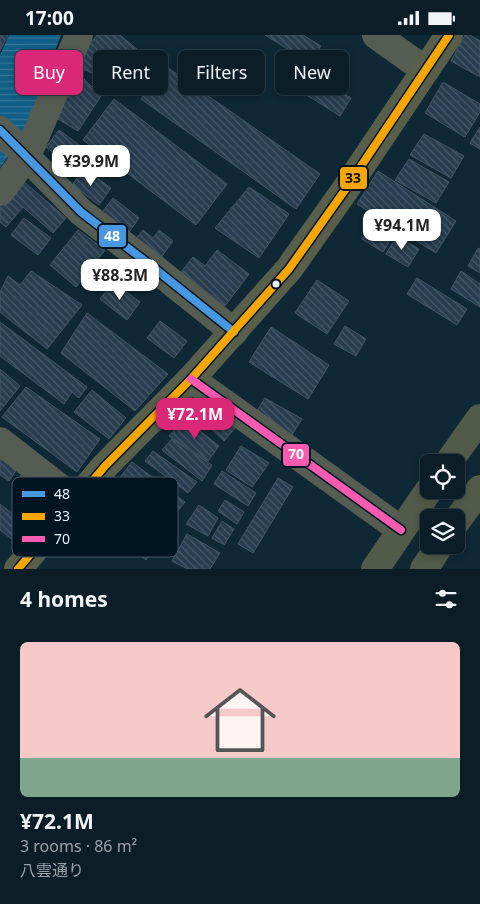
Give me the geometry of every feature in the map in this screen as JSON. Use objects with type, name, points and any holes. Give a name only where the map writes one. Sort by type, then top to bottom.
[{"type":"main road","points":[[96,477],[191,379],[289,269],[345,191],[449,35]]},
{"type":"main road","points":[[18,569],[28,557]]},
{"type":"street","points":[[0,192],[27,156],[79,35]]},
{"type":"street","points":[[376,35],[425,70]]},
{"type":"street","points":[[0,130],[81,212],[150,264],[234,332]]},
{"type":"street","points":[[191,379],[401,530]]},
{"type":"street","points":[[454,454],[480,418]]},
{"type":"street","points":[[0,441],[46,477]]},
{"type":"street","points":[[465,510],[480,489]]},
{"type":"street","points":[[374,569],[423,499]]},
{"type":"street","points":[[424,569],[434,554]]},
{"type":"water","points":[[9,35],[61,35],[55,50],[15,50],[15,95],[38,95],[24,133],[0,168],[0,55]]},
{"type":"building","points":[[0,35],[8,35],[0,51]]},
{"type":"building","points":[[97,35],[120,35],[138,50],[93,50],[93,73],[83,69],[83,54]]},
{"type":"building","points":[[265,35],[303,35],[321,46],[318,50],[289,50]]},
{"type":"building","points":[[465,35],[470,35],[480,41],[480,77],[451,61]]},
{"type":"building","points":[[168,68],[178,75],[178,95],[207,95],[320,174],[296,209],[141,99],[144,95],[168,95]]},
{"type":"building","points":[[83,78],[93,88],[93,95],[101,96],[78,131],[51,115],[65,95],[83,95]]},
{"type":"building","points":[[443,82],[480,104],[480,112],[465,137],[425,113]]},
{"type":"building","points":[[306,95],[346,95],[351,98],[340,116]]},
{"type":"building","points":[[114,99],[227,184],[196,225],[83,140]]},
{"type":"building","points":[[480,127],[480,149],[470,143]]},
{"type":"building","points":[[59,130],[86,150],[73,167],[46,147]]},
{"type":"building","points":[[424,134],[464,156],[451,178],[410,155]]},
{"type":"building","points":[[409,159],[449,182],[436,203],[395,180]]},
{"type":"building","points":[[84,168],[111,188],[99,205],[72,185]]},
{"type":"building","points":[[378,171],[456,221],[436,253],[357,204]]},
{"type":"building","points":[[22,180],[66,218],[53,233],[23,207],[6,227],[0,222],[0,205]]},
{"type":"building","points":[[249,187],[289,214],[259,258],[215,228]]},
{"type":"building","points":[[113,198],[139,218],[127,235],[100,215]]},
{"type":"building","points":[[24,218],[51,238],[38,255],[11,235]]},
{"type":"building","points":[[373,221],[394,234],[383,252],[362,239]]},
{"type":"building","points":[[78,230],[105,250],[76,287],[50,265]]},
{"type":"building","points":[[143,230],[153,238],[159,230],[173,241],[160,259],[135,240]]},
{"type":"building","points":[[397,236],[419,249],[408,267],[386,254]]},
{"type":"building","points":[[478,248],[480,249],[480,273],[468,266]]},
{"type":"building","points":[[217,250],[249,274],[225,306],[181,272],[193,257],[205,266]]},
{"type":"building","points":[[31,271],[82,305],[47,349],[0,312],[0,292],[8,276],[20,285]]},
{"type":"building","points":[[461,271],[480,284],[480,307],[451,289]]},
{"type":"building","points":[[417,278],[467,309],[457,325],[407,294]]},
{"type":"building","points":[[317,280],[349,301],[327,334],[295,313]]},
{"type":"building","points":[[113,282],[140,302],[127,320],[100,299]]},
{"type":"building","points":[[87,313],[168,374],[135,411],[61,353]]},
{"type":"building","points":[[160,321],[187,341],[174,358],[147,338]]},
{"type":"building","points":[[0,322],[87,387],[79,398],[72,392],[64,404],[0,356]]},
{"type":"building","points":[[345,326],[366,339],[356,356],[334,344]]},
{"type":"building","points":[[271,327],[329,365],[308,399],[249,362]]},
{"type":"building","points":[[0,369],[20,386],[0,411]]},
{"type":"building","points":[[26,387],[100,439],[77,472],[2,417]]},
{"type":"building","points":[[92,390],[126,418],[109,439],[74,412]]},
{"type":"building","points":[[265,398],[302,419],[290,438],[254,416]]},
{"type":"building","points":[[206,403],[235,428],[224,441],[193,412]]},
{"type":"building","points":[[185,419],[219,446],[208,461],[169,436]]},
{"type":"building","points":[[172,439],[212,465],[202,481],[162,450]]},
{"type":"building","points":[[241,446],[269,463],[252,487],[226,470]]},
{"type":"building","points":[[153,451],[197,482],[188,493],[178,486],[178,477],[166,477],[145,461]]},
{"type":"building","points":[[0,452],[20,464],[9,481],[0,475]]},
{"type":"building","points":[[132,462],[152,477],[120,477]]},
{"type":"building","points":[[25,470],[34,477],[19,477]]},
{"type":"building","points":[[222,471],[256,493],[248,506],[214,484]]},
{"type":"building","points":[[278,478],[293,487],[253,553],[238,544]]},
{"type":"building","points":[[178,497],[185,502],[178,511]]},
{"type":"building","points":[[225,500],[244,512],[237,524],[218,511]]},
{"type":"building","points":[[0,504],[12,513],[12,539],[0,530]]},
{"type":"building","points":[[199,505],[218,518],[208,536],[186,524]]},
{"type":"building","points":[[222,521],[234,529],[224,545],[212,538]]},
{"type":"building","points":[[187,534],[220,553],[210,569],[187,569],[172,561],[174,557],[178,557],[178,550]]},
{"type":"transit line","name":"33","points":[[96,477],[191,379],[289,269],[345,190],[449,35]]},
{"type":"transit line","name":"48","points":[[0,130],[81,212],[234,332]]},
{"type":"transit line","name":"70","points":[[191,379],[401,530]]},
{"type":"transit line","name":"33","points":[[18,569],[28,557]]}]
